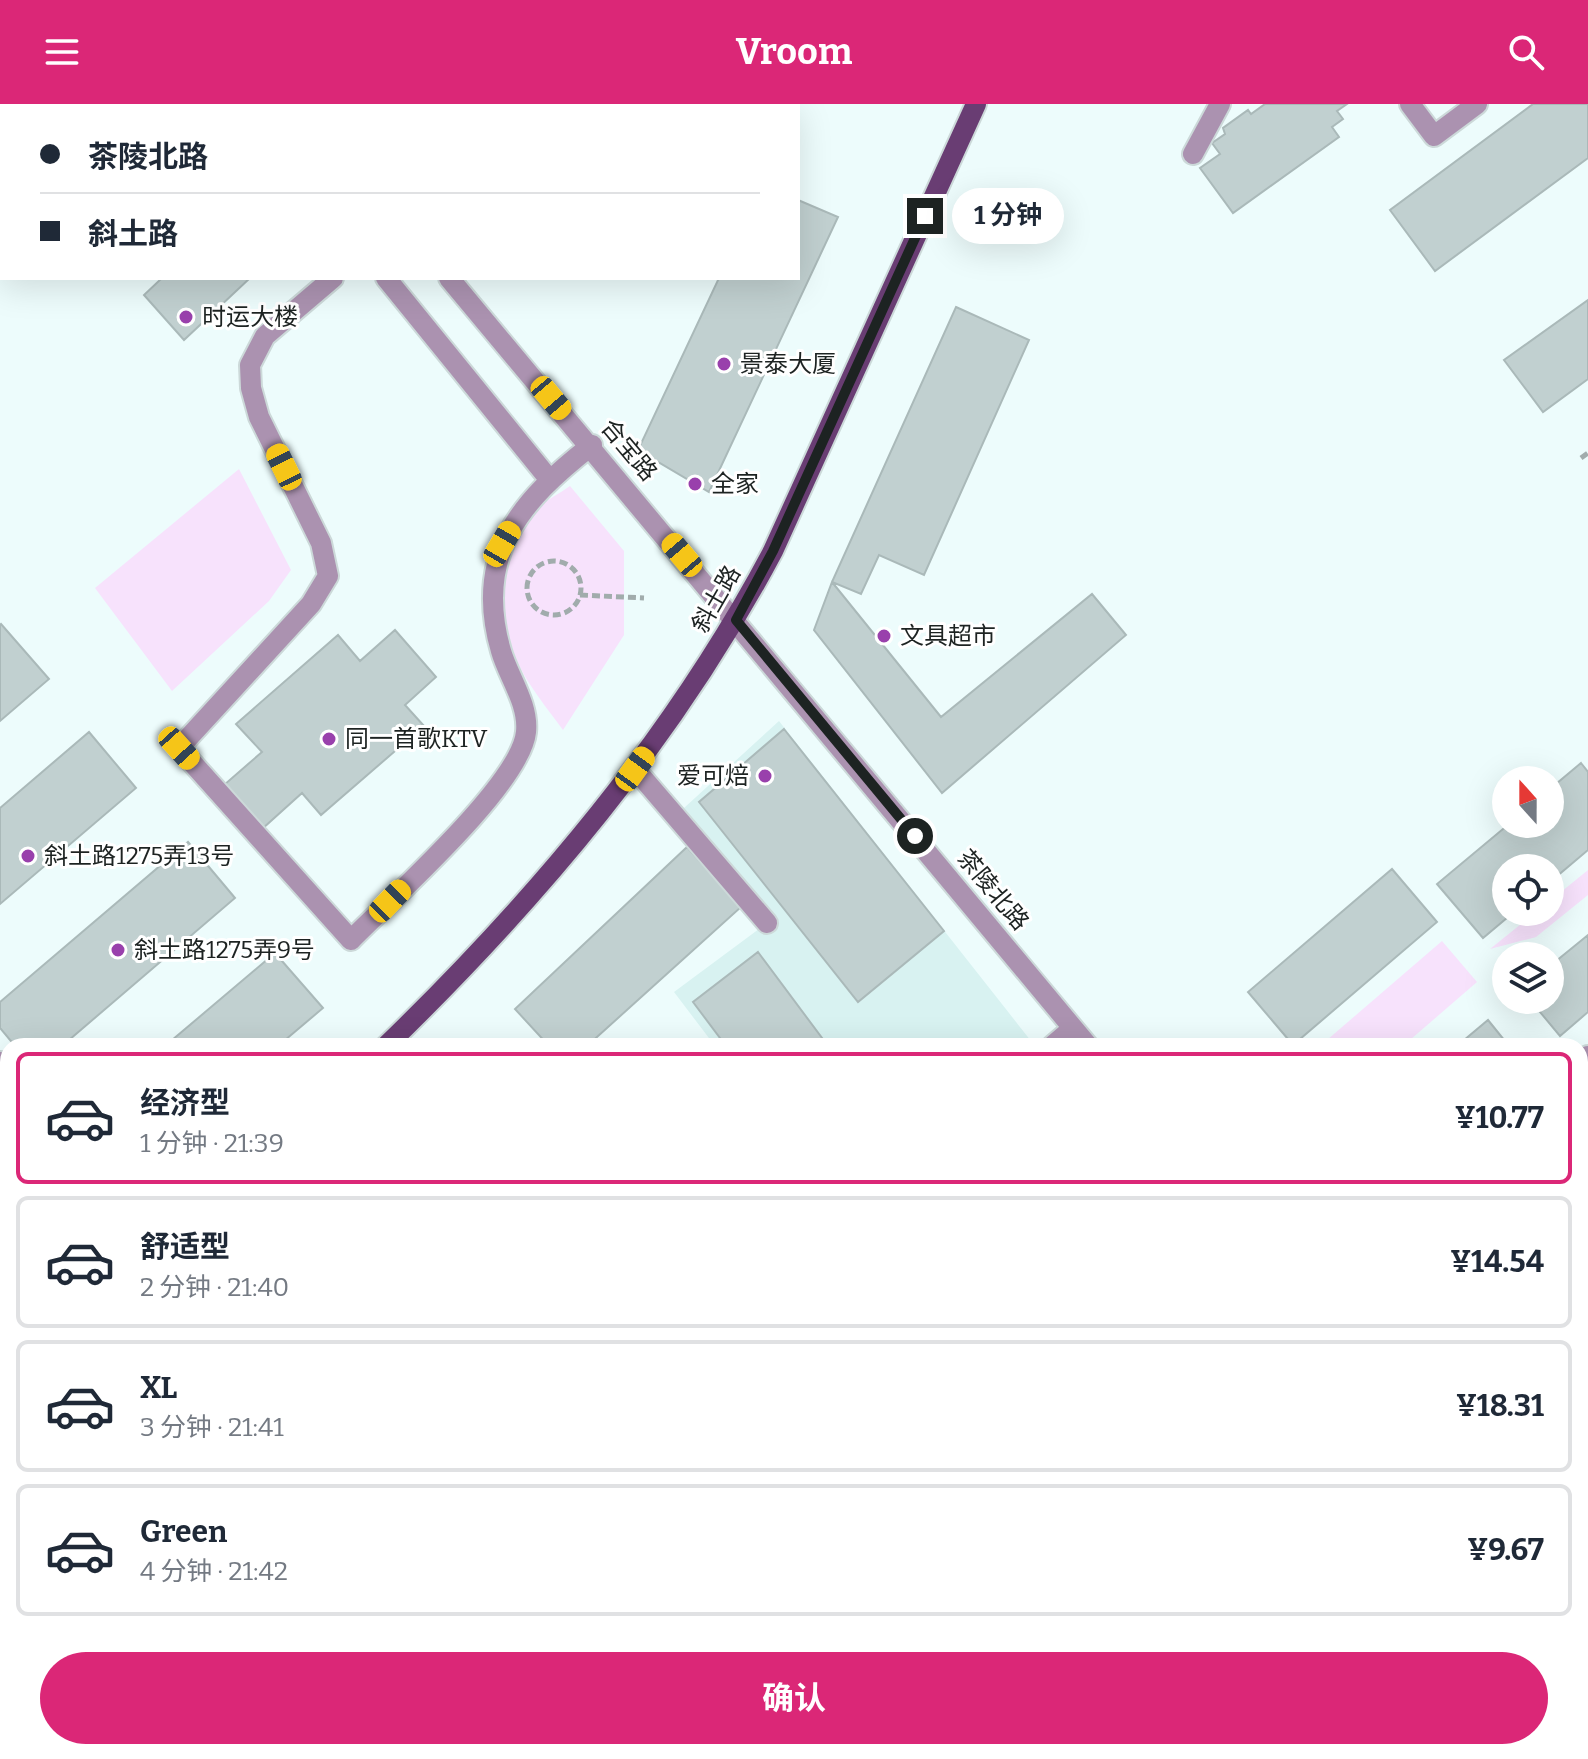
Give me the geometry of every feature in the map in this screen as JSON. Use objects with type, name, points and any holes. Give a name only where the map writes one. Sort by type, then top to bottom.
[{"type":"main road","name":"斜土路","points":[[394,1038],[542,883],[635,769],[736,620],[773,551],[976,104]]},
{"type":"street","points":[[1193,154],[1220,104]]},
{"type":"street","points":[[1410,104],[1434,136],[1477,104]]},
{"type":"street","points":[[331,280],[265,336],[250,365],[251,388],[259,417],[321,543],[328,576],[311,604],[179,748],[351,940],[467,822],[504,778],[521,749],[526,732],[525,714],[501,652],[493,616],[492,580],[502,544],[520,512],[549,479],[592,445]]},
{"type":"street","points":[[388,280],[549,479]]},
{"type":"street","name":"合宝路","points":[[451,280],[736,620]]},
{"type":"street","name":"茶陵北路","points":[[736,620],[1081,1038]]},
{"type":"street","points":[[635,769],[767,923]]},
{"type":"street","points":[[1061,1038],[1073,1028]]},
{"type":"path","points":[[1581,458],[1588,453]]},
{"type":"path","points":[[549,561],[567,564],[579,578],[580,595],[570,609],[546,613],[538,609],[528,595],[529,578],[534,570],[549,561]]},
{"type":"path","points":[[580,595],[644,598]]},
{"type":"shaded area","points":[[239,469],[291,570],[269,601],[172,691],[95,588]]},
{"type":"shaded area","points":[[570,486],[624,551],[624,635],[563,730],[527,680],[517,660],[510,639],[504,594],[512,550],[522,529],[539,507]]},
{"type":"shaded area","points":[[779,721],[1029,1038],[709,1038],[674,992],[767,923],[771,915],[684,808]]},
{"type":"shaded area","points":[[1588,870],[1588,895],[1564,914],[1564,890]]},
{"type":"shaded area","points":[[1519,926],[1550,926],[1536,937],[1517,942],[1499,942]]},
{"type":"shaded area","points":[[1442,941],[1477,982],[1412,1038],[1329,1038]]},
{"type":"building","points":[[1265,104],[1347,104],[1337,111],[1343,119],[1332,127],[1339,137],[1233,213],[1200,168],[1220,154],[1212,143],[1225,134],[1223,128],[1248,110],[1251,114]]},
{"type":"building","points":[[1533,104],[1588,104],[1588,158],[1435,271],[1390,210]]},
{"type":"building","name":"景泰大厦","points":[[800,201],[838,217],[709,492],[638,450],[718,280],[800,280]]},
{"type":"building","name":"时运大楼","points":[[160,280],[248,280],[184,340],[144,295]]},
{"type":"building","points":[[1588,300],[1588,379],[1543,412],[1504,360]]},
{"type":"building","points":[[956,307],[1029,340],[924,575],[879,555],[861,594],[832,582]]},
{"type":"building","points":[[832,582],[941,717],[1092,594],[1126,635],[942,793],[814,630]]},
{"type":"building","points":[[0,625],[49,679],[0,721]]},
{"type":"building","name":"同一首歌KTV","points":[[395,630],[436,677],[405,705],[424,726],[321,815],[302,793],[262,829],[224,785],[262,752],[236,724],[338,635],[360,661]]},
{"type":"building","points":[[784,729],[944,931],[858,1002],[699,802]]},
{"type":"building","name":"斜土路1275弄13号","points":[[89,732],[136,788],[0,904],[0,808]]},
{"type":"building","points":[[1581,763],[1588,772],[1588,850],[1564,870],[1564,854],[1492,854],[1492,926],[1497,926],[1483,938],[1437,884],[1492,838],[1564,838],[1564,777]]},
{"type":"building","name":"斜土路1275弄9号","points":[[188,842],[235,898],[71,1038],[8,1038],[0,1028],[0,1002]]},
{"type":"building","points":[[687,847],[741,907],[596,1038],[542,1038],[515,1009]]},
{"type":"building","points":[[1392,869],[1437,922],[1301,1038],[1287,1038],[1248,992]]},
{"type":"building","points":[[1588,935],[1588,1012],[1560,1036],[1542,1014],[1564,1014],[1564,955]]},
{"type":"building","points":[[758,952],[822,1038],[720,1038],[693,1002]]},
{"type":"building","points":[[275,953],[323,1008],[287,1038],[174,1038]]},
{"type":"building","points":[[1488,1020],[1503,1038],[1467,1038]]},
{"type":"place","name":"时运大楼","points":[[186,317]]},
{"type":"place","name":"景泰大厦","points":[[724,364]]},
{"type":"place","name":"全家","points":[[695,484]]},
{"type":"place","name":"文具超市","points":[[884,636]]},
{"type":"place","name":"同一首歌KTV","points":[[329,739]]},
{"type":"place","name":"爱可焙","points":[[765,776]]},
{"type":"place","name":"斜土路1275弄13号","points":[[28,856]]},
{"type":"place","name":"斜土路1275弄9号","points":[[118,950]]},
{"type":"route","points":[[915,836],[736,620],[773,551],[925,216]]}]
